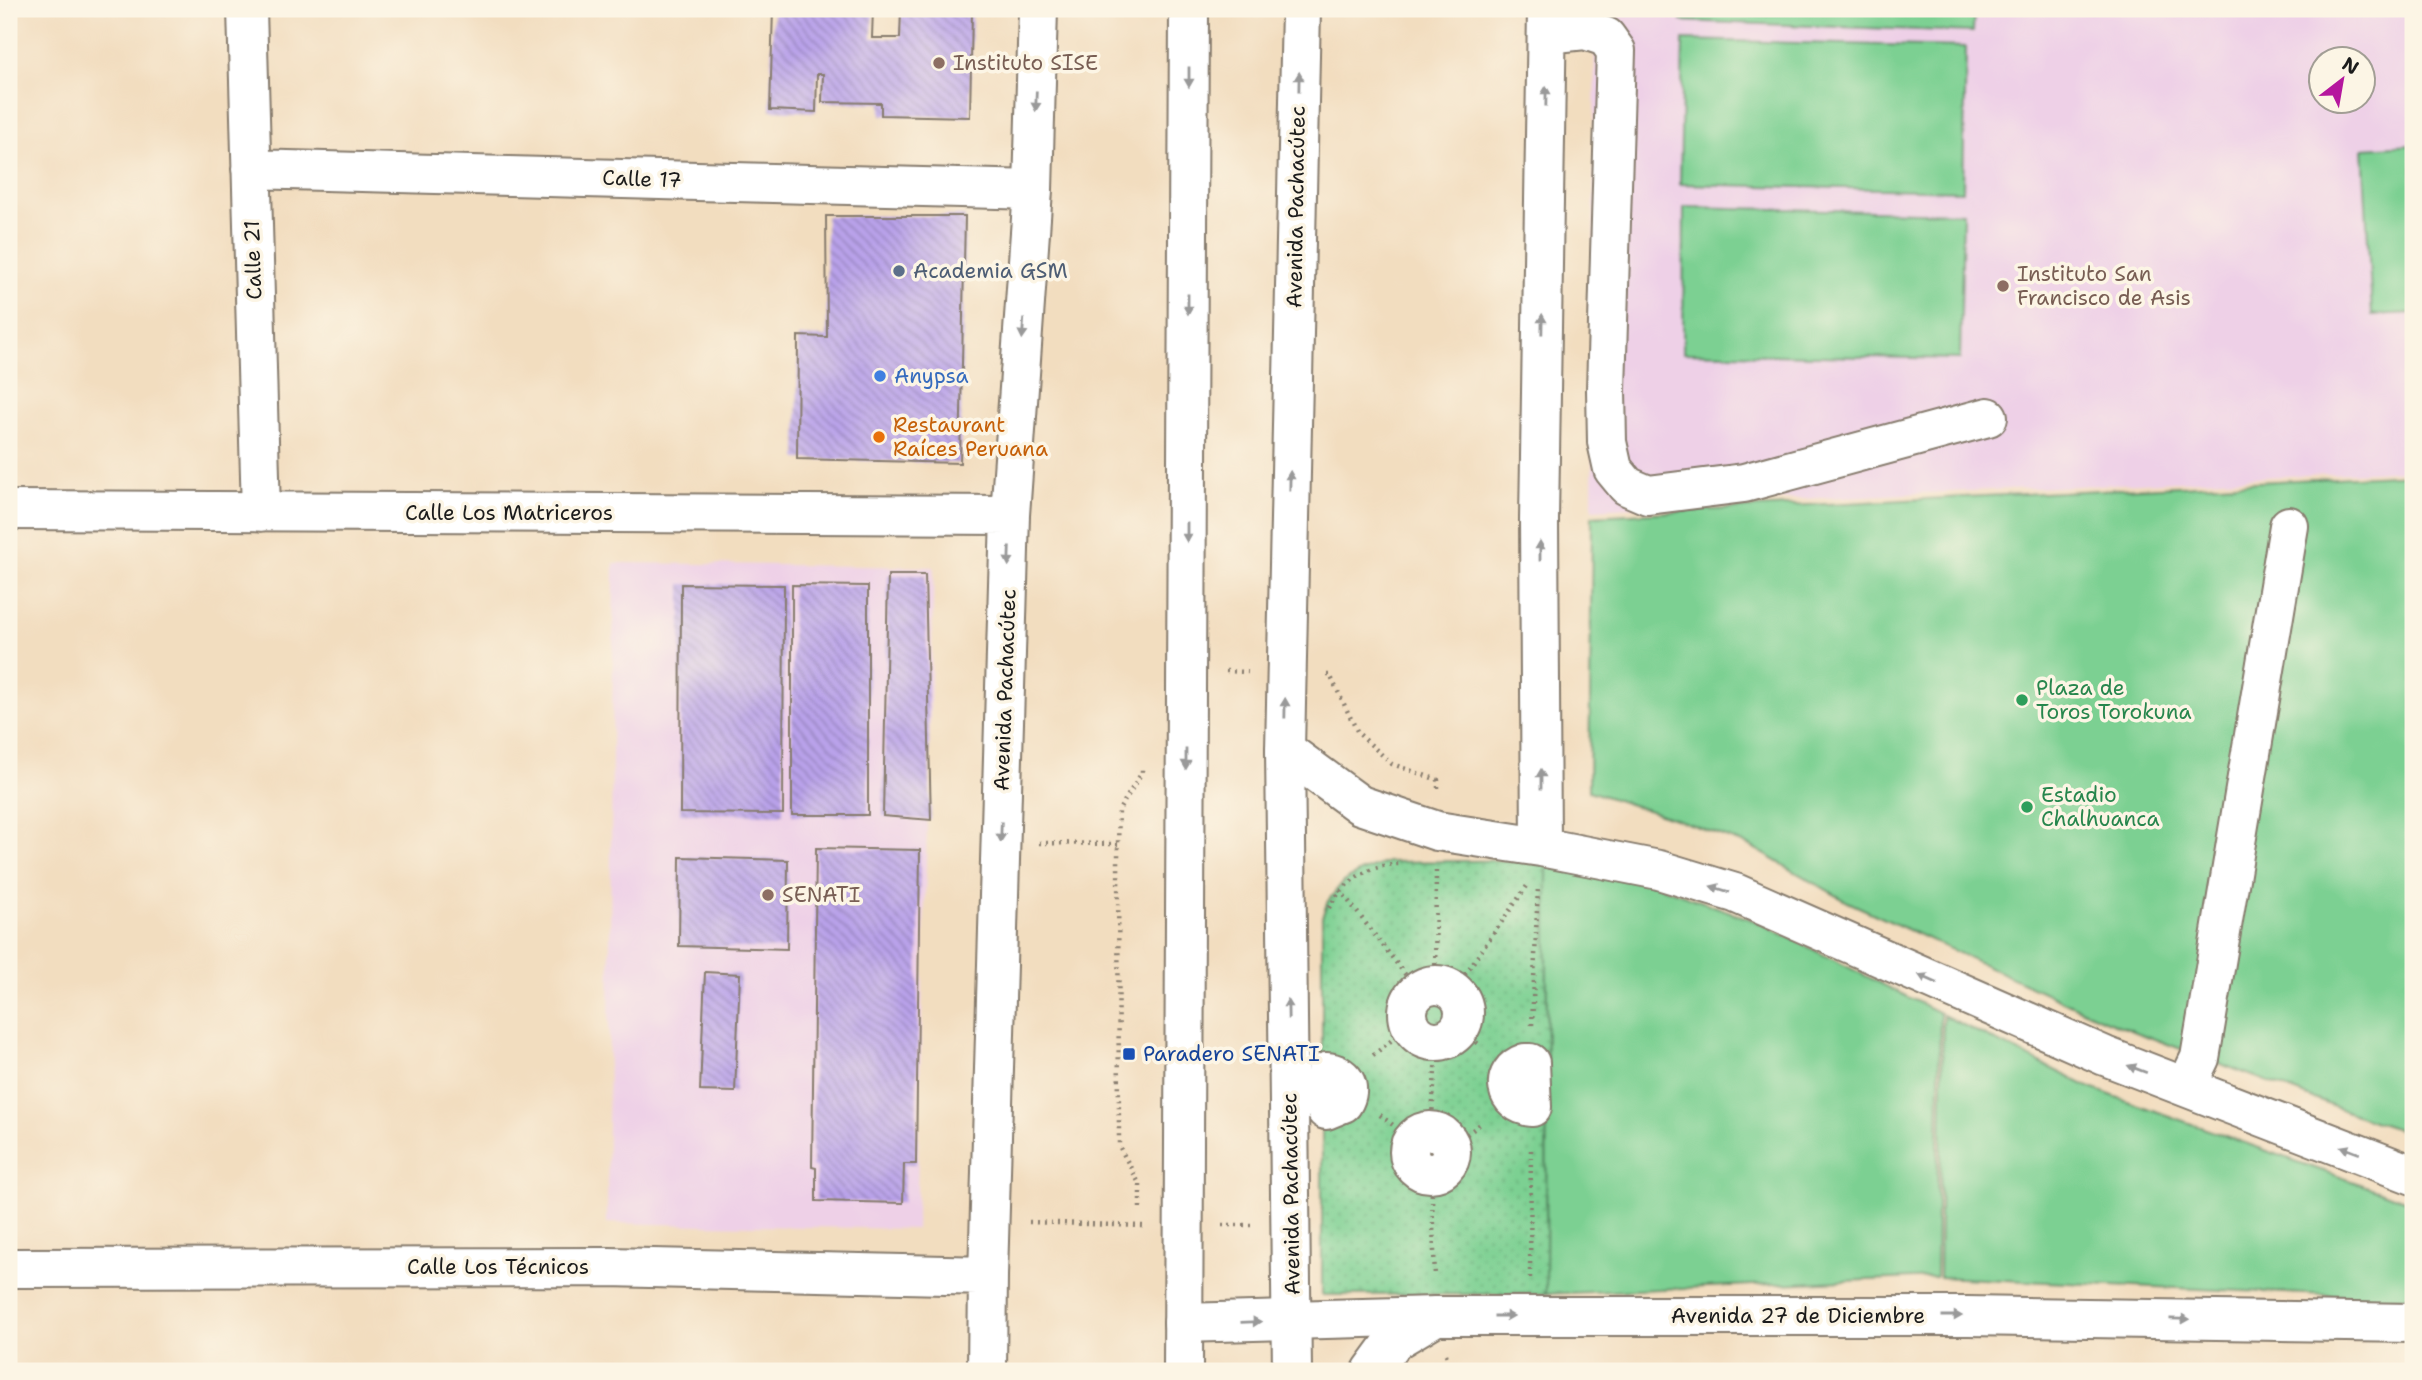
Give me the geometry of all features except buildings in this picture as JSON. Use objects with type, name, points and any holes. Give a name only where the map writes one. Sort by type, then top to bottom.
[{"type":"street","name":"Calle 21","points":[[247,9],[261,512]]},
{"type":"street","name":"Avenida Pachacútec","points":[[987,1371],[1010,515],[1033,190],[1038,9]]},
{"type":"street","points":[[1183,1371],[1189,9]]},
{"type":"street","name":"Avenida Pachacútec","points":[[1292,1371],[1285,750],[1301,9]]},
{"type":"street","points":[[1540,858],[1539,520],[1547,21],[1606,37],[1616,51],[1606,390],[1607,442],[1613,468],[1627,486],[1648,495],[1744,483],[1988,418]]},
{"type":"street","name":"Calle 17","points":[[251,169],[1033,190]]},
{"type":"street","name":"Calle Los Matriceros","points":[[9,510],[1010,515]]},
{"type":"street","points":[[2186,1087],[2200,1058],[2289,526]]},
{"type":"street","points":[[1285,750],[1360,805],[1437,848],[1659,870],[1735,893],[2105,1056],[2413,1175]]},
{"type":"street","points":[[1436,989],[1463,1004],[1464,1021],[1455,1034],[1437,1041]]},
{"type":"street","points":[[1530,1063],[1532,1107]]},
{"type":"street","points":[[1431,1131],[1438,1132],[1448,1141],[1451,1153],[1443,1169],[1431,1173]]},
{"type":"street","name":"Calle Los Técnicos","points":[[9,1268],[609,1267],[988,1276]]},
{"type":"street","points":[[1372,1371],[1394,1341],[1436,1316]]},
{"type":"street","name":"Avenida 27 de Diciembre","points":[[1183,1324],[1436,1316],[1968,1316],[2413,1323]]},
{"type":"path","points":[[1186,669],[1329,675],[1358,733],[1392,764],[1438,780],[1436,989]]},
{"type":"path","points":[[1140,1226],[1140,1185],[1119,1146],[1118,844],[1119,810],[1142,772],[1142,759]]},
{"type":"path","points":[[1000,842],[1118,844]]},
{"type":"path","points":[[1325,917],[1347,882],[1388,864],[1437,848]]},
{"type":"path","points":[[1436,989],[1540,858]]},
{"type":"path","points":[[1530,1063],[1540,858]]},
{"type":"path","points":[[1340,890],[1436,989]]},
{"type":"path","points":[[1431,1131],[1437,1041]]},
{"type":"path","points":[[1530,1288],[1532,1107]]},
{"type":"path","points":[[1431,1173],[1436,1316]]},
{"type":"path","points":[[989,1221],[1140,1226],[1292,1224]]},
{"type":"shaded area","name":"Instituto San Francisco de Asis","points":[[1595,9],[2413,9],[2413,470],[1592,509]]},
{"type":"shaded area","name":"SENATI","points":[[614,563],[934,567],[916,1229],[607,1223]]},
{"type":"green space","points":[[1682,9],[1974,9],[1973,32],[1681,21]]},
{"type":"green space","points":[[1683,40],[1966,47],[1963,191],[1680,184]]},
{"type":"green space","points":[[2413,145],[2413,313],[2372,315],[2363,148]]},
{"type":"green space","points":[[1684,207],[1963,213],[1960,359],[1683,353]]},
{"type":"green space","name":"Estadio Chalhuanca","points":[[2413,474],[2413,1134],[2104,1020],[1848,902],[1750,846],[1589,791],[1592,516]]},
{"type":"green space","points":[[1547,860],[1645,881],[1758,922],[1940,1013],[1936,1277],[1546,1294]]},
{"type":"green space","points":[[1547,860],[1546,1294],[1322,1295],[1322,917],[1328,901],[1343,882],[1360,872],[1388,862]]},
{"type":"green space","points":[[1943,1015],[2091,1088],[2413,1203],[2413,1299],[1939,1277]]},
{"type":"place","name":"Instituto SISE","points":[[939,63]]},
{"type":"place","name":"Academia GSM","points":[[899,271]]},
{"type":"place","name":"Instituto San Francisco de Asis","points":[[2003,286]]},
{"type":"place","name":"Anypsa","points":[[880,376]]},
{"type":"place","name":"Restaurant Raíces Peruana","points":[[879,437]]},
{"type":"place","name":"Plaza de Toros Torokuna","points":[[2022,700]]},
{"type":"place","name":"Estadio Chalhuanca","points":[[2027,807]]},
{"type":"place","name":"SENATI","points":[[768,895]]},
{"type":"place","name":"Paradero SENATI","points":[[1129,1054]]}]
